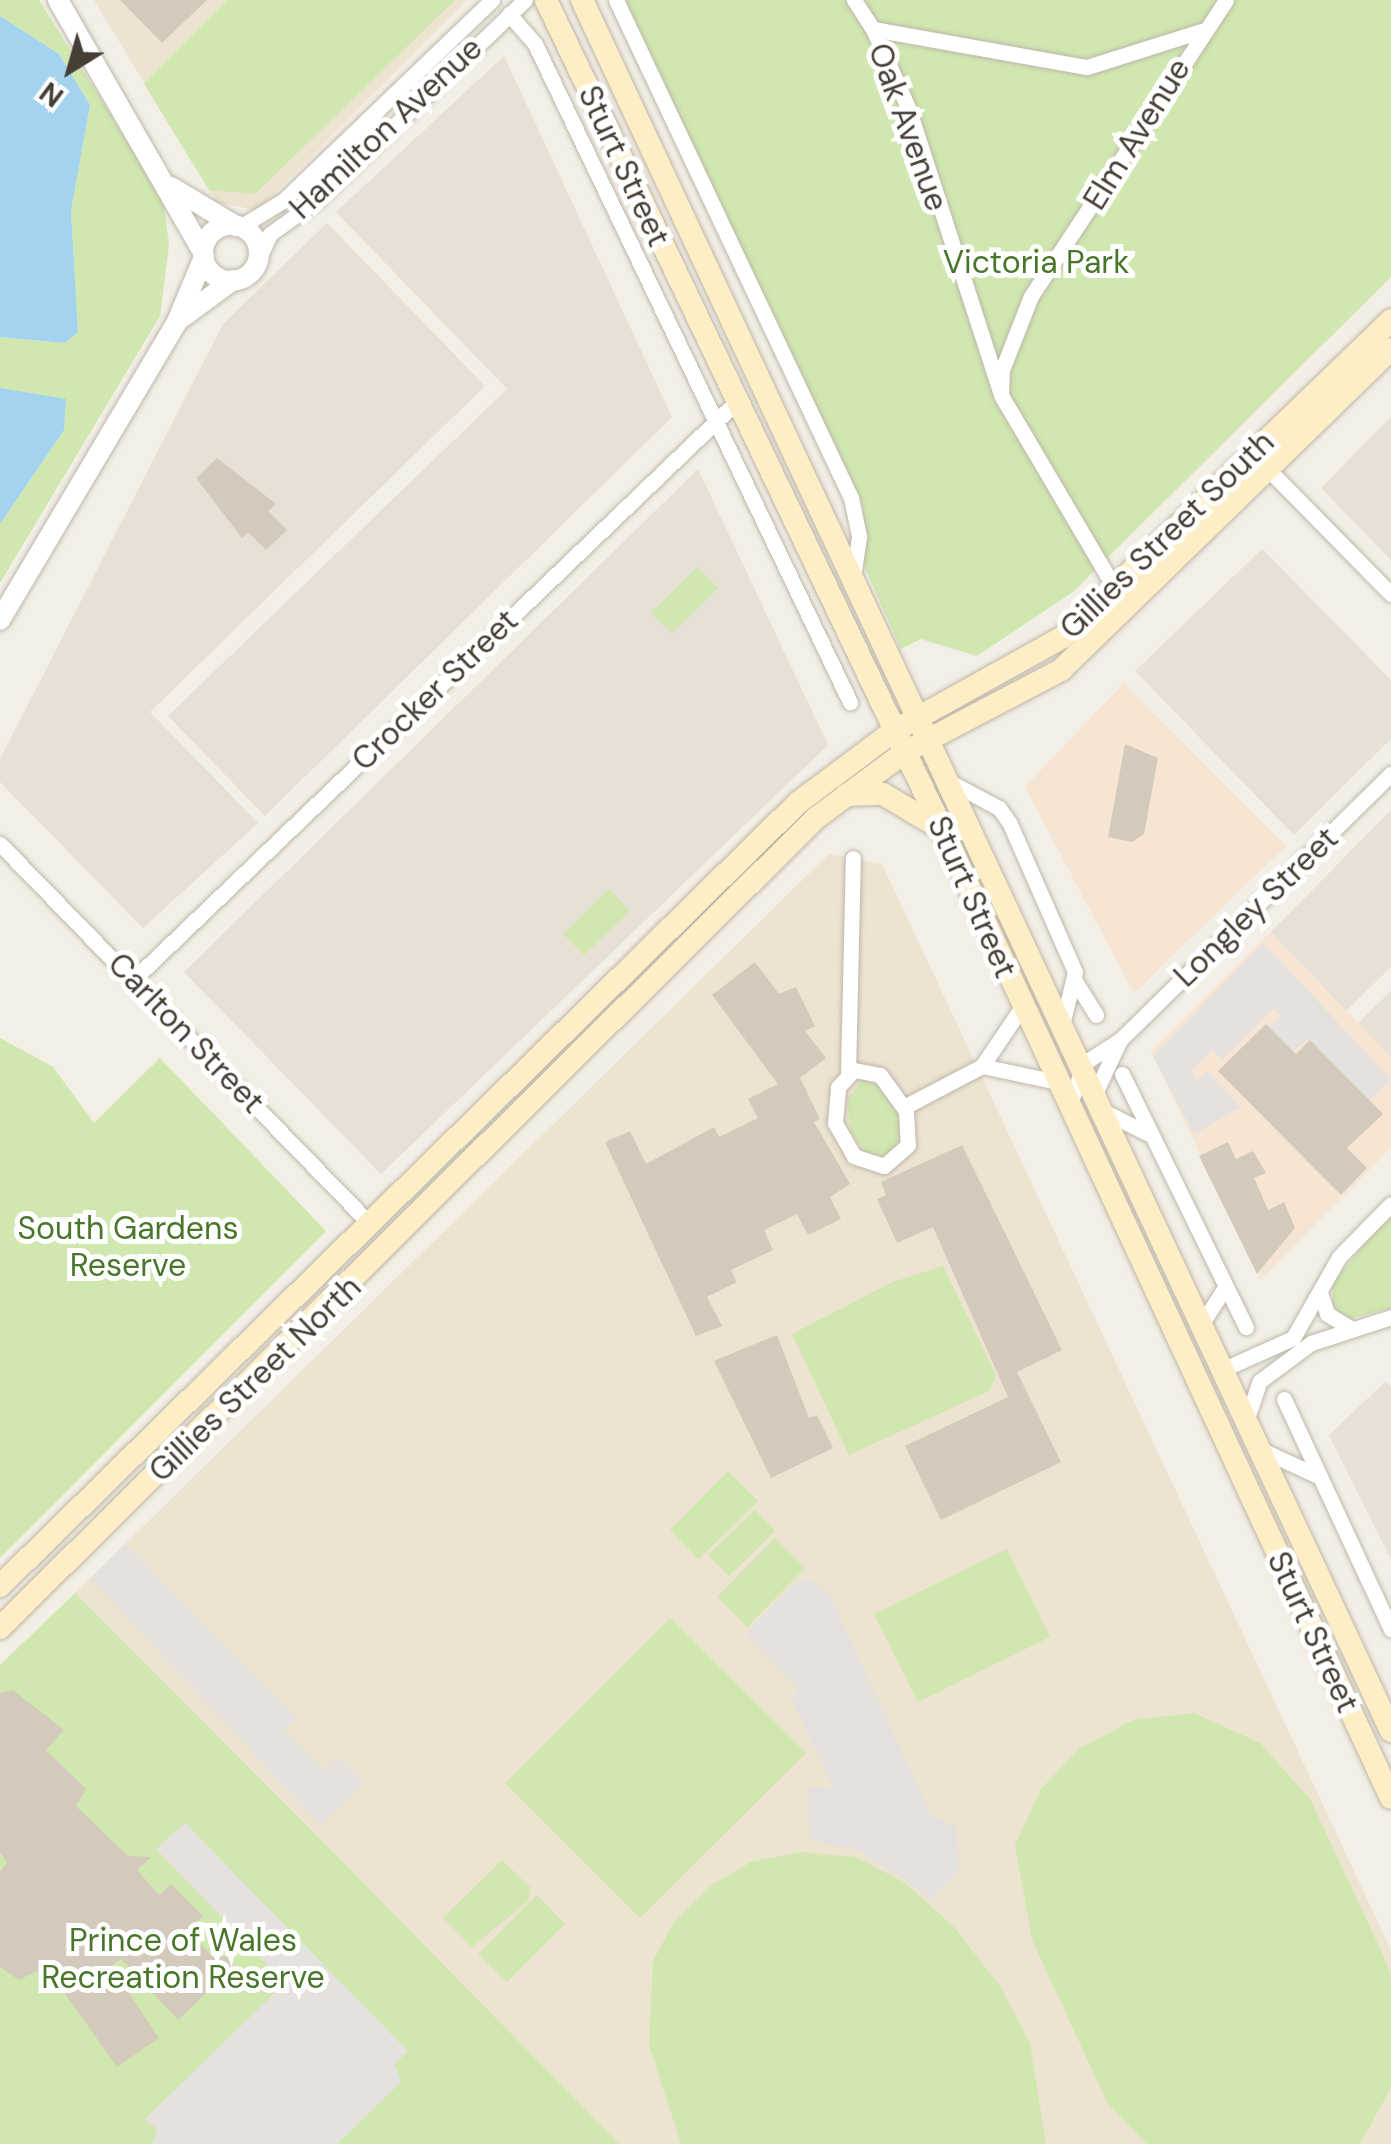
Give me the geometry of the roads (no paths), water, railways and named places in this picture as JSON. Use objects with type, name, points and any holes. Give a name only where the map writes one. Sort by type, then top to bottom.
[{"type":"main road","name":"Sturt Street","points":[[546,0],[946,835],[1068,1108],[1391,1798]]},
{"type":"main road","name":"Sturt Street","points":[[582,0],[1266,1452],[1391,1730]]},
{"type":"main road","name":"Gillies Street South","points":[[930,738],[1061,670],[1391,320]]},
{"type":"main road","name":"Gillies Street South","points":[[919,716],[1035,659],[1391,350]]},
{"type":"main road","name":"Gillies Street North","points":[[0,1628],[900,742],[919,716]]},
{"type":"main road","name":"Gillies Street North","points":[[0,1586],[799,802],[900,742],[930,738]]},
{"type":"main road","points":[[843,795],[899,800],[946,835]]},
{"type":"main road","points":[[488,1108],[509,1130]]},
{"type":"main road","points":[[42,1546],[84,1545]]},
{"type":"street","points":[[58,0],[170,186],[214,275],[233,280]]},
{"type":"street","name":"Hamilton Avenue","points":[[238,226],[284,200],[492,0]]},
{"type":"street","name":"Hamilton Avenue","points":[[257,262],[270,234],[316,201],[525,0]]},
{"type":"street","name":"Sturt Street","points":[[616,0],[850,498],[859,537],[852,577]]},
{"type":"street","name":"Oak Avenue","points":[[854,0],[873,29],[908,110],[1001,395]]},
{"type":"street","name":"Elm Avenue","points":[[1001,395],[1006,352],[1031,296],[1114,179],[1201,30],[1226,0]]},
{"type":"street","name":"Sturt Street","points":[[509,14],[535,44],[713,424],[850,702]]},
{"type":"street","name":"Oak Avenue","points":[[873,29],[1087,67],[1201,30]]},
{"type":"street","points":[[170,186],[256,241],[257,262],[176,324]]},
{"type":"street","points":[[0,620],[176,324],[211,233],[238,226]]},
{"type":"street","points":[[1001,395],[1114,587]]},
{"type":"street","name":"Crocker Street","points":[[135,978],[736,402]]},
{"type":"street","points":[[1261,461],[1391,594]]},
{"type":"street","name":"Longley Street","points":[[1084,1063],[1120,1040],[1391,774]]},
{"type":"street","name":"Sturt Street","points":[[950,782],[1007,818],[1075,981],[1096,1014]]},
{"type":"street","name":"Carlton Street","points":[[0,844],[135,978],[370,1224]]},
{"type":"street","points":[[848,1073],[875,1072],[904,1107],[904,1153],[884,1166],[862,1162],[834,1119],[848,1073],[853,858]]},
{"type":"street","points":[[1063,1021],[1075,981]]},
{"type":"street","points":[[904,1107],[982,1066],[1022,1006]]},
{"type":"street","name":"Longley Street","points":[[1101,1101],[1120,1040]]},
{"type":"street","points":[[1068,1108],[1084,1063]]},
{"type":"street","points":[[982,1066],[1057,1082]]},
{"type":"street","points":[[1122,1074],[1246,1327]]},
{"type":"street","points":[[1101,1101],[1154,1137]]},
{"type":"street","points":[[1226,1368],[1285,1345],[1321,1295],[1340,1256],[1391,1204]]},
{"type":"street","points":[[1204,1320],[1226,1286]]},
{"type":"street","points":[[1321,1295],[1334,1321],[1356,1330]]},
{"type":"street","points":[[1248,1415],[1267,1373],[1322,1337],[1391,1317]]},
{"type":"street","points":[[1284,1399],[1391,1629]]},
{"type":"street","points":[[1266,1452],[1320,1477]]},
{"type":"water","points":[[0,16],[59,54],[90,105],[71,211],[78,332],[65,343],[0,337]]},
{"type":"water","points":[[0,388],[66,399],[64,430],[0,524]]},
{"type":"park label","name":"Victoria Park","points":[[1036,262]]},
{"type":"park label","name":"South Gardens Reserve","points":[[128,1248]]},
{"type":"park label","name":"Prince of Wales Recreation Reserve","points":[[183,1960]]}]
